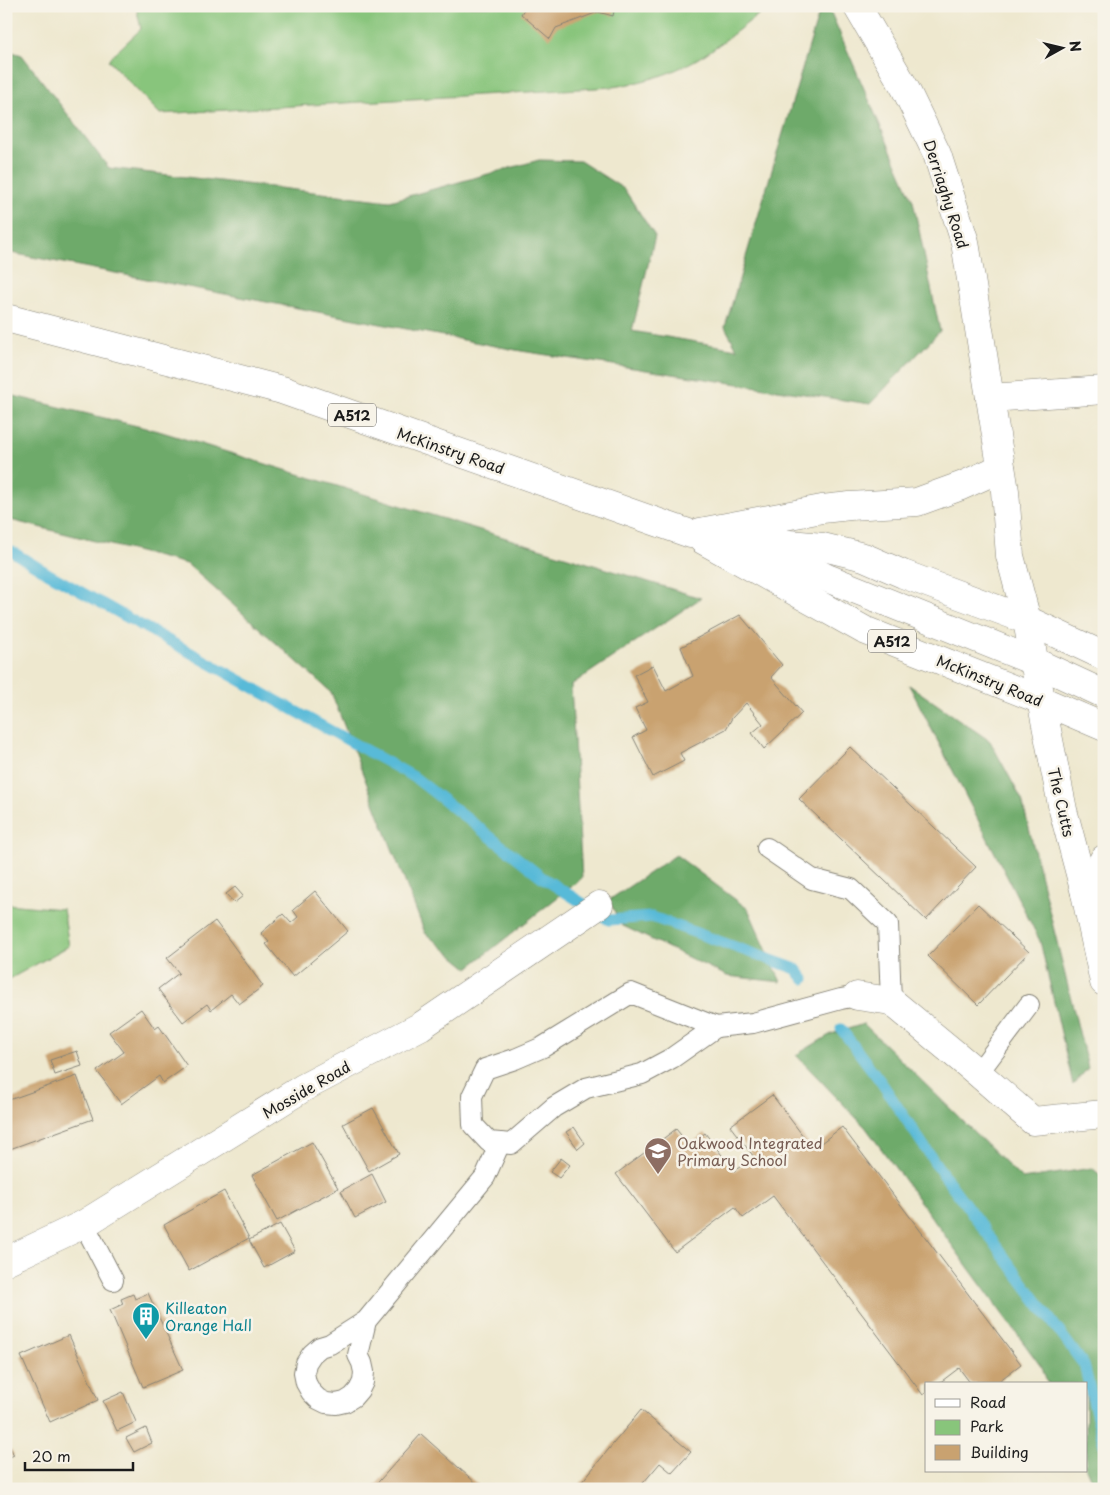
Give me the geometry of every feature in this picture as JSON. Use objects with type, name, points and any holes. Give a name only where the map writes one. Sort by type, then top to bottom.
[{"type":"main road","name":"Derriaghy Road","points":[[858,7],[905,88],[937,154],[965,242],[1001,468],[1010,556],[1027,620]]},
{"type":"main road","name":"McKinstry Road","points":[[6,318],[282,390],[691,534],[864,630],[1104,727]]},
{"type":"main road","points":[[990,398],[1104,390]]},
{"type":"main road","points":[[691,534],[822,509],[917,502],[961,486],[1001,468]]},
{"type":"main road","name":"McKinstry Road","points":[[691,534],[823,547],[864,557],[903,574],[1027,620],[1104,656]]},
{"type":"main road","points":[[755,541],[827,578],[1033,661],[1104,694]]},
{"type":"main road","name":"The Cutts","points":[[1027,620],[1040,700],[1063,810],[1085,894],[1104,982]]},
{"type":"main road","points":[[1085,894],[1104,859]]},
{"type":"main road","name":"Mosside Road","points":[[6,1261],[84,1224],[303,1088],[421,1026],[589,911]]},
{"type":"main road","points":[[857,996],[891,1001],[1033,1121],[1104,1114]]},
{"type":"lane","points":[[767,848],[812,880],[851,889],[888,924],[891,1001]]},
{"type":"lane","points":[[716,1026],[672,1058],[642,1074],[586,1088],[554,1107],[511,1144],[489,1142],[473,1125],[472,1096],[485,1068],[543,1047],[631,993],[716,1026],[752,1023],[857,996]]},
{"type":"lane","points":[[978,1073],[1029,1005]]},
{"type":"lane","points":[[366,1321],[485,1177],[500,1143]]},
{"type":"lane","points":[[84,1224],[112,1280]]},
{"type":"green space","points":[[136,6],[759,6],[758,15],[694,61],[658,76],[613,87],[160,114],[108,60],[141,29]]},
{"type":"green space","points":[[821,6],[828,6],[913,201],[940,331],[870,404],[521,351],[6,252],[6,50],[22,55],[109,168],[390,201],[539,160],[580,161],[624,189],[655,236],[632,331],[737,349],[725,327]]},
{"type":"green space","points":[[6,394],[162,432],[701,598],[571,685],[582,878],[468,968],[425,933],[331,692],[187,564],[6,519]]},
{"type":"green space","points":[[909,685],[990,741],[1022,800],[1088,1068],[1073,1085],[1040,941]]},
{"type":"green space","points":[[676,855],[748,909],[781,982],[727,976],[621,925],[609,900]]},
{"type":"green space","points":[[6,904],[63,909],[69,946],[6,981]]},
{"type":"green space","points":[[864,1024],[1022,1179],[1092,1168],[1104,1178],[1104,1489],[1095,1489],[1088,1472],[1088,1382],[1047,1382],[1042,1368],[866,1128],[796,1055],[831,1034]]},
{"type":"building","points":[[526,6],[615,6],[613,16],[598,12],[556,28],[550,39],[521,14]]},
{"type":"building","points":[[740,615],[782,665],[771,677],[802,713],[764,749],[752,733],[763,724],[746,703],[732,718],[726,729],[680,753],[684,761],[653,777],[633,737],[646,730],[635,708],[648,702],[634,675],[653,665],[666,691],[693,676],[681,647]]},
{"type":"building","points":[[850,747],[976,867],[926,920],[799,799]]},
{"type":"building","points":[[235,887],[243,896],[234,903],[226,894]]},
{"type":"building","points":[[315,891],[348,931],[293,977],[266,944],[269,942],[261,933],[283,914],[291,923],[298,917],[293,910]]},
{"type":"building","points":[[978,904],[1029,952],[978,1005],[928,956]]},
{"type":"building","points":[[215,921],[263,986],[239,1004],[231,994],[211,1010],[207,1004],[183,1022],[158,989],[179,973],[167,958]]},
{"type":"building","points":[[141,1009],[155,1029],[159,1026],[187,1066],[163,1083],[159,1076],[121,1104],[97,1071],[124,1052],[109,1032]]},
{"type":"building","points":[[77,1051],[82,1066],[55,1075],[50,1060]]},
{"type":"building","points":[[77,1076],[93,1119],[7,1150],[6,1101]]},
{"type":"building","points":[[772,1095],[813,1149],[842,1127],[1021,1364],[998,1382],[970,1382],[959,1368],[941,1382],[925,1382],[925,1394],[923,1395],[773,1196],[743,1218],[735,1207],[675,1252],[616,1174],[676,1129],[689,1145],[705,1133],[734,1171],[754,1157],[730,1126]]},
{"type":"building","points":[[373,1108],[399,1154],[369,1171],[343,1124]]},
{"type":"building","points":[[574,1127],[585,1143],[578,1149],[566,1132]]},
{"type":"building","points":[[312,1142],[338,1188],[277,1221],[252,1175]]},
{"type":"building","points":[[561,1158],[570,1165],[559,1178],[550,1172]]},
{"type":"building","points":[[372,1174],[386,1202],[355,1218],[341,1191]]},
{"type":"building","points":[[224,1191],[249,1238],[189,1271],[164,1225]]},
{"type":"building","points":[[280,1224],[295,1251],[264,1268],[249,1240]]},
{"type":"building","name":"Killeaton Orange Hall","points":[[148,1293],[183,1370],[143,1387],[110,1310],[123,1304],[121,1299],[133,1294],[135,1299]]},
{"type":"building","points":[[69,1335],[98,1400],[50,1422],[21,1356]]},
{"type":"building","points":[[123,1392],[136,1422],[117,1431],[103,1401]]},
{"type":"building","points":[[641,1410],[691,1452],[672,1473],[660,1463],[638,1489],[576,1489]]},
{"type":"building","points":[[146,1428],[152,1443],[134,1452],[126,1438]]},
{"type":"building","points":[[421,1434],[478,1485],[474,1489],[372,1489]]},
{"type":"building","points":[[6,1440],[14,1455],[6,1459]]},
{"type":"waterway","points":[[6,548],[49,574],[414,777],[543,878],[609,920],[652,917],[796,969],[804,979]]},
{"type":"waterway","points":[[841,1029],[881,1082],[938,1167],[1084,1365],[1104,1445]]},
{"type":"place","name":"Oakwood Integrated Primary School","points":[[658,1175]]},
{"type":"place","name":"Killeaton Orange Hall","points":[[146,1340]]}]
